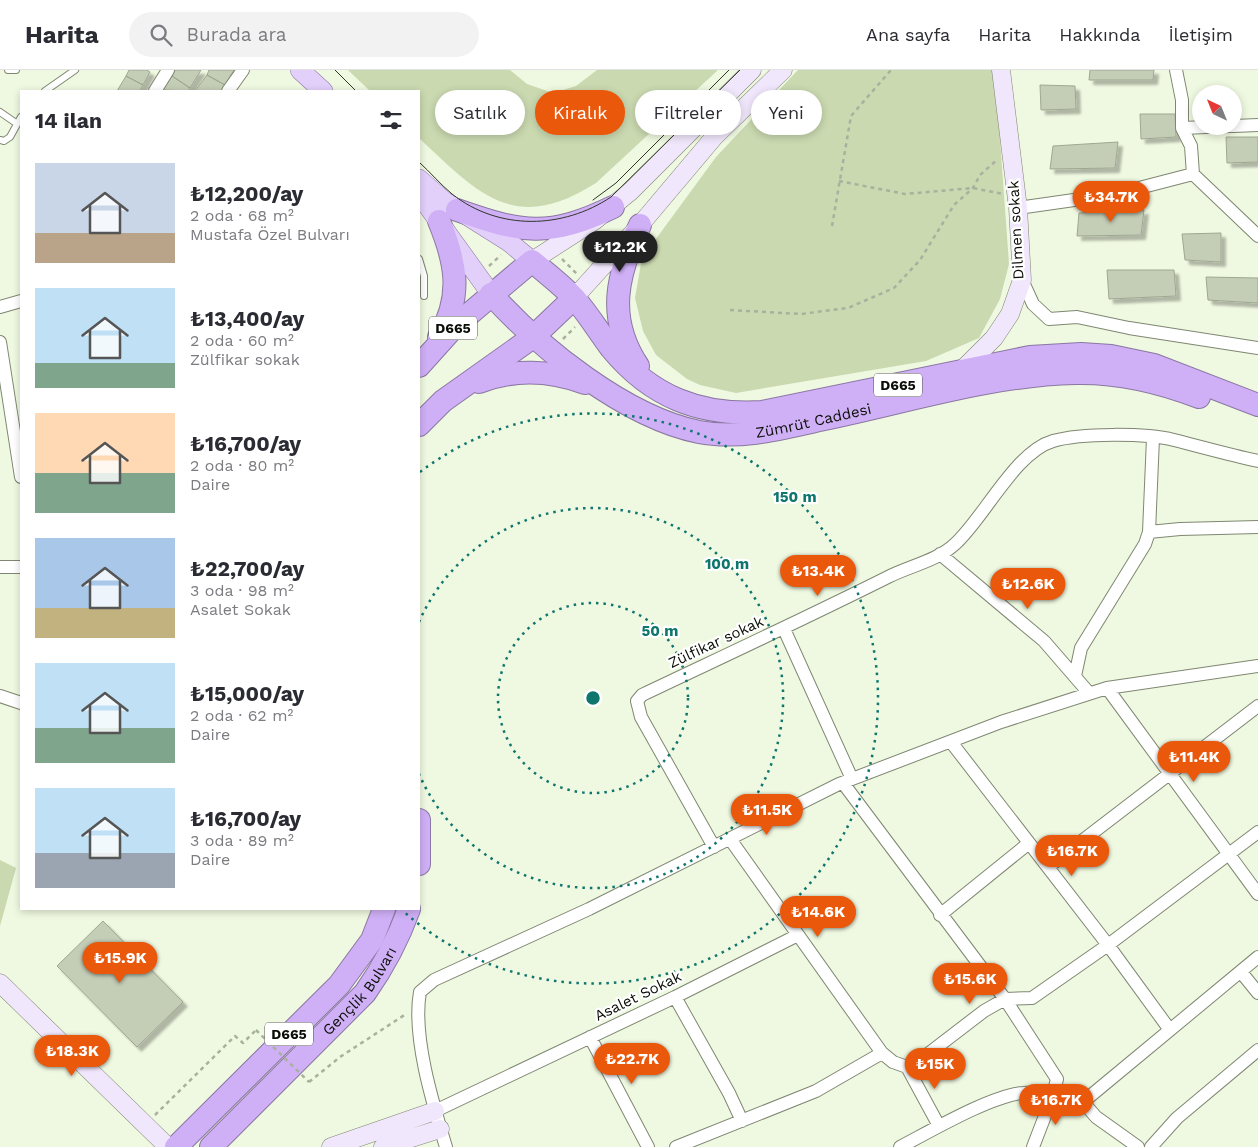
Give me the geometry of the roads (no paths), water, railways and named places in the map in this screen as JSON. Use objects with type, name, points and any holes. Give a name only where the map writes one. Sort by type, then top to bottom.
[{"type":"highway","points":[[425,359],[445,327],[455,289],[448,216],[500,226],[538,229],[568,225],[587,219],[613,206]]},
{"type":"highway","points":[[640,226],[626,255],[622,272],[618,310],[620,325],[629,351],[638,365],[647,377],[672,398]]},
{"type":"highway","name":"D665","points":[[425,359],[491,294],[532,260],[578,289],[611,348],[633,371],[672,398],[690,405],[724,412],[762,412],[1030,357],[1081,354],[1111,356],[1154,365],[1258,405]]},
{"type":"highway","points":[[420,425],[443,401],[533,337],[578,289]]},
{"type":"highway","name":"Zümrüt Caddesi","points":[[491,294],[533,337],[610,392],[636,408],[679,426],[700,432],[740,433],[806,423],[992,381],[1076,373],[1132,378],[1151,382],[1186,393],[1258,421]]},
{"type":"highway","points":[[443,401],[481,381],[515,373],[553,374],[610,392]]},
{"type":"highway","name":"Gençlik Bulvarı","points":[[176,1147],[339,985],[372,940],[384,910]]},
{"type":"highway","name":"Gençlik Bulvarı","points":[[221,1142],[364,993],[382,969],[399,938],[409,910]]},
{"type":"main road","points":[[300,70],[322,90]]},
{"type":"main road","points":[[420,195],[448,216],[509,242],[532,260],[613,206],[752,70]]},
{"type":"main road","points":[[578,289],[640,226],[715,136],[782,70]]},
{"type":"main road","name":"Dilmen sokak","points":[[961,372],[994,338],[1010,314],[1022,280],[1017,202],[1001,70]]},
{"type":"main road","points":[[420,180],[448,216],[491,294]]},
{"type":"main road","points":[[0,983],[168,1147]]},
{"type":"main road","points":[[331,1147],[436,1111]]},
{"type":"main road","points":[[383,1147],[440,1129]]},
{"type":"street","points":[[156,90],[168,70]]},
{"type":"street","points":[[229,90],[243,70]]},
{"type":"street","points":[[1176,70],[1182,100],[1182,128],[1191,146],[1193,174],[1258,236]]},
{"type":"street","points":[[1242,126],[1258,125]]},
{"type":"street","points":[[1182,128],[1192,128]]},
{"type":"street","points":[[1017,202],[1116,194],[1193,174]]},
{"type":"street","points":[[1022,280],[1033,304],[1049,319],[1077,317],[1129,328],[1258,348]]},
{"type":"street","points":[[0,307],[20,301]]},
{"type":"street","points":[[0,342],[20,471]]},
{"type":"street","name":"Zülfikar sokak","points":[[714,847],[641,717],[637,701],[642,694],[784,629],[955,545],[1008,478],[1026,459],[1051,441],[1085,435],[1153,438],[1172,440],[1258,461]]},
{"type":"street","points":[[1075,676],[1081,648],[1145,544],[1149,532],[1153,438]]},
{"type":"street","points":[[1149,532],[1180,529],[1258,527]]},
{"type":"street","points":[[940,554],[1044,641],[1089,693]]},
{"type":"street","points":[[0,567],[20,567]]},
{"type":"street","points":[[784,629],[848,781],[940,915],[1005,1000],[1057,1079],[1053,1095],[1033,1147]]},
{"type":"street","points":[[446,1147],[429,1092],[417,1009],[420,992],[434,980],[589,909],[848,781],[1089,693],[1107,688],[1258,666]]},
{"type":"street","points":[[1107,688],[1258,894]]},
{"type":"street","points":[[0,696],[20,702]]},
{"type":"street","points":[[1048,867],[1169,772],[1258,706]]},
{"type":"street","points":[[951,742],[1108,945],[1170,1030]]},
{"type":"street","points":[[907,1067],[924,1057],[984,1011],[1005,1000],[1032,998],[1108,945],[1258,832]]},
{"type":"street","points":[[730,839],[882,1054],[893,1062],[907,1067],[939,1126]]},
{"type":"street","points":[[940,915],[1029,843]]},
{"type":"street","name":"Asalet Sokak","points":[[436,1111],[676,997],[798,935]]},
{"type":"street","points":[[900,1147],[990,1102],[1022,1093],[1053,1095],[1076,1102],[1083,1102],[1258,958]]},
{"type":"street","points":[[1241,972],[1258,993]]},
{"type":"street","points":[[676,997],[742,1121]]},
{"type":"street","points":[[590,1037],[648,1147]]},
{"type":"street","points":[[1151,1147],[1177,1118],[1258,1050]]},
{"type":"street","points":[[676,1147],[709,1141],[742,1121],[816,1090],[882,1054]]},
{"type":"street","points":[[1083,1102],[1096,1117],[1138,1147]]},
{"type":"lane","points":[[8,70],[16,70]]},
{"type":"lane","points":[[46,90],[75,70]]},
{"type":"lane","points":[[0,112],[16,123]]},
{"type":"lane","points":[[0,140],[4,141],[10,136],[20,117]]},
{"type":"lane","points":[[420,263],[424,276],[424,296]]},
{"type":"tram line","points":[[335,70],[355,90]]},
{"type":"tram line","points":[[593,200],[616,183],[729,70]]},
{"type":"tram line","points":[[420,163],[452,194],[470,206],[490,215],[510,220],[531,221],[552,220],[573,215],[592,208],[611,197],[740,70]]}]
